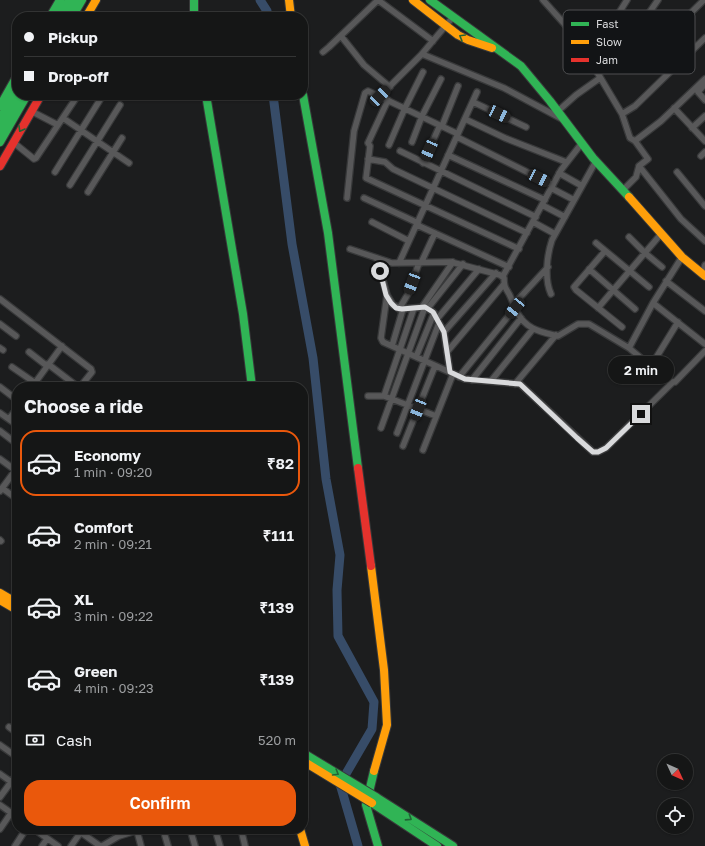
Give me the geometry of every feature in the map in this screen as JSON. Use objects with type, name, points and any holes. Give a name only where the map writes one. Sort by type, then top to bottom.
[{"type":"street","points":[[53,12],[60,0]]},
{"type":"street","points":[[62,12],[69,0]]},
{"type":"street","points":[[69,12],[76,0]]},
{"type":"street","points":[[75,12],[82,0]]},
{"type":"street","points":[[89,12],[96,0]]},
{"type":"street","points":[[194,0],[194,12]]},
{"type":"street","points":[[289,0],[290,12]]},
{"type":"street","points":[[323,52],[378,0],[433,41]]},
{"type":"street","points":[[413,0],[463,38],[498,50]]},
{"type":"street","points":[[430,0],[521,66],[596,161],[624,190],[661,234],[682,256],[705,276]]},
{"type":"street","points":[[543,0],[563,22]]},
{"type":"street","points":[[621,10],[627,0]]},
{"type":"street","points":[[651,10],[658,0]]},
{"type":"street","points":[[694,10],[704,0]]},
{"type":"street","points":[[380,96],[422,54],[453,18]]},
{"type":"street","points":[[341,36],[364,65],[390,86]]},
{"type":"street","points":[[695,48],[705,38]]},
{"type":"street","points":[[422,54],[504,88],[564,120]]},
{"type":"street","points":[[389,146],[405,108],[423,72]]},
{"type":"street","points":[[598,74],[622,114],[625,127],[630,138],[648,159],[639,166],[636,177],[624,190]]},
{"type":"street","points":[[622,114],[635,106],[668,74]]},
{"type":"street","points":[[558,111],[576,95],[600,78]]},
{"type":"street","points":[[412,142],[422,116],[441,79]]},
{"type":"street","points":[[635,142],[705,79]]},
{"type":"street","points":[[705,84],[698,92],[705,100]]},
{"type":"street","points":[[0,106],[12,85]]},
{"type":"street","points":[[423,163],[458,86]]},
{"type":"street","points":[[346,198],[354,131],[365,93],[369,91],[441,125],[552,186],[574,200]]},
{"type":"street","points":[[400,263],[477,92]]},
{"type":"street","points":[[0,119],[12,99]]},
{"type":"street","points":[[0,131],[18,100]]},
{"type":"street","points":[[0,142],[24,100]]},
{"type":"street","points":[[0,166],[38,100]]},
{"type":"street","points":[[13,142],[36,158],[75,100]]},
{"type":"street","points":[[55,172],[100,100]]},
{"type":"street","points":[[207,100],[244,314],[251,382]]},
{"type":"street","points":[[304,100],[328,233],[384,670],[387,724],[366,805],[378,846]]},
{"type":"street","points":[[388,100],[368,143],[370,146],[366,178],[519,249]]},
{"type":"street","points":[[473,102],[526,127]]},
{"type":"street","points":[[70,185],[120,105]]},
{"type":"street","points":[[674,108],[704,139]]},
{"type":"street","points":[[32,111],[58,126]]},
{"type":"street","points":[[692,128],[705,116]]},
{"type":"street","points":[[63,118],[129,162]]},
{"type":"street","points":[[465,119],[505,138],[566,162]]},
{"type":"street","points":[[88,192],[122,138]]},
{"type":"street","points":[[582,143],[559,173],[503,276],[504,287],[511,297],[521,318],[533,329],[558,336],[578,324],[589,324],[629,348],[672,382]]},
{"type":"street","points":[[400,151],[534,220],[555,234]]},
{"type":"street","points":[[448,155],[544,203],[565,217]]},
{"type":"street","points":[[368,159],[385,162],[393,169],[527,233]]},
{"type":"street","points":[[552,294],[548,288],[549,248],[555,234],[596,161]]},
{"type":"street","points":[[639,166],[681,219],[705,241]]},
{"type":"street","points":[[677,172],[705,206]]},
{"type":"street","points":[[559,173],[582,186]]},
{"type":"street","points":[[364,198],[509,267]]},
{"type":"street","points":[[372,222],[409,241]]},
{"type":"street","points":[[392,346],[401,309],[420,263],[435,233]]},
{"type":"street","points":[[598,308],[661,234]]},
{"type":"street","points":[[629,237],[662,267]]},
{"type":"street","points":[[596,243],[629,272],[649,287]]},
{"type":"street","points":[[350,248],[388,262],[454,262],[503,276]]},
{"type":"street","points":[[605,251],[574,287],[622,327]]},
{"type":"street","points":[[682,256],[704,267]]},
{"type":"street","points":[[629,348],[653,303],[682,256]]},
{"type":"street","points":[[377,259],[386,295],[381,339],[392,346],[459,377],[472,380],[520,384],[593,452],[598,452],[606,448],[705,351]]},
{"type":"street","points":[[381,428],[425,307],[454,262]]},
{"type":"street","points":[[425,307],[463,264]]},
{"type":"street","points":[[459,377],[514,306],[548,267]]},
{"type":"street","points":[[397,433],[425,361],[438,321],[479,269]]},
{"type":"street","points":[[589,269],[635,309]]},
{"type":"street","points":[[444,332],[496,273]]},
{"type":"street","points":[[666,281],[705,311]]},
{"type":"street","points":[[447,352],[504,284]]},
{"type":"street","points":[[386,295],[393,305],[401,309],[425,307],[434,313],[444,332],[451,373],[423,450]]},
{"type":"street","points":[[0,299],[92,370],[83,382]]},
{"type":"street","points":[[653,303],[705,344]]},
{"type":"street","points":[[384,396],[414,308]]},
{"type":"street","points":[[416,357],[434,313]]},
{"type":"street","points":[[472,380],[521,318]]},
{"type":"street","points":[[651,366],[678,322]]},
{"type":"street","points":[[0,324],[16,336]]},
{"type":"street","points":[[491,381],[533,329]]},
{"type":"street","points":[[515,384],[556,335]]},
{"type":"street","points":[[36,382],[62,346]]},
{"type":"street","points":[[28,352],[72,382]]},
{"type":"street","points":[[403,446],[435,366]]},
{"type":"street","points":[[12,367],[30,382]]},
{"type":"street","points":[[0,387],[12,396]]},
{"type":"street","points":[[368,396],[384,396],[436,416]]},
{"type":"street","points":[[0,413],[12,421]]},
{"type":"street","points":[[9,419],[12,415]]},
{"type":"street","points":[[0,432],[12,440]]},
{"type":"street","points":[[0,459],[12,466]]},
{"type":"street","points":[[12,475],[1,490],[12,496]]},
{"type":"street","points":[[0,745],[12,753]]},
{"type":"street","points":[[308,756],[374,800],[437,846]]},
{"type":"street","points":[[308,764],[374,800],[452,846]]},
{"type":"street","points":[[0,774],[11,782],[0,798]]},
{"type":"street","points":[[0,805],[11,813],[0,829]]},
{"type":"street","points":[[14,846],[22,834]]},
{"type":"street","points":[[40,834],[58,846]]},
{"type":"street","points":[[71,846],[77,834]]},
{"type":"street","points":[[83,834],[101,846],[116,837],[126,834]]},
{"type":"street","points":[[140,834],[141,846]]},
{"type":"street","points":[[164,834],[168,846]]},
{"type":"street","points":[[191,834],[195,846]]},
{"type":"street","points":[[216,834],[220,846]]},
{"type":"street","points":[[241,834],[245,846]]},
{"type":"street","points":[[301,834],[305,846]]},
{"type":"street","points":[[42,846],[47,839]]},
{"type":"waterway","points":[[260,0],[267,12]]},
{"type":"waterway","points":[[274,100],[292,244],[313,358],[326,479],[340,555],[337,590],[338,636],[374,702],[372,729],[340,784],[358,846]]},
{"type":"traffic: fast","points":[[53,12],[60,0]]},
{"type":"traffic: fast","points":[[62,12],[69,0]]},
{"type":"traffic: fast","points":[[69,12],[76,0]]},
{"type":"traffic: fast","points":[[75,12],[82,0]]},
{"type":"traffic: fast","points":[[194,0],[194,12]]},
{"type":"traffic: fast","points":[[430,0],[521,66],[550,101],[593,158],[629,197]]},
{"type":"traffic: fast","points":[[0,106],[12,85]]},
{"type":"traffic: fast","points":[[0,119],[12,99]]},
{"type":"traffic: fast","points":[[0,131],[18,100]]},
{"type":"traffic: fast","points":[[0,142],[24,100]]},
{"type":"traffic: fast","points":[[207,100],[243,314],[251,382]]},
{"type":"traffic: fast","points":[[304,100],[328,233],[358,468]]},
{"type":"traffic: fast","points":[[308,756],[376,797]]},
{"type":"traffic: fast","points":[[374,771],[366,805],[378,846]]},
{"type":"traffic: fast","points":[[376,797],[453,846]]},
{"type":"traffic: fast","points":[[372,803],[437,846]]},
{"type":"traffic: slow","points":[[89,12],[96,0]]},
{"type":"traffic: slow","points":[[289,0],[290,12]]},
{"type":"traffic: slow","points":[[413,0],[458,35],[492,48]]},
{"type":"traffic: slow","points":[[629,197],[682,257],[705,276]]},
{"type":"traffic: slow","points":[[371,566],[384,670],[387,725],[374,771]]},
{"type":"traffic: slow","points":[[0,593],[12,600]]},
{"type":"traffic: slow","points":[[0,600],[12,607]]},
{"type":"traffic: slow","points":[[308,764],[372,803]]},
{"type":"traffic: slow","points":[[301,834],[305,846]]},
{"type":"traffic: jam","points":[[0,166],[38,100]]},
{"type":"traffic: jam","points":[[358,468],[371,566]]},
{"type":"route","points":[[380,271],[386,295],[396,308],[402,309],[425,307],[433,312],[444,332],[450,372],[465,379],[520,384],[593,452],[602,451],[606,448],[641,414]]}]
